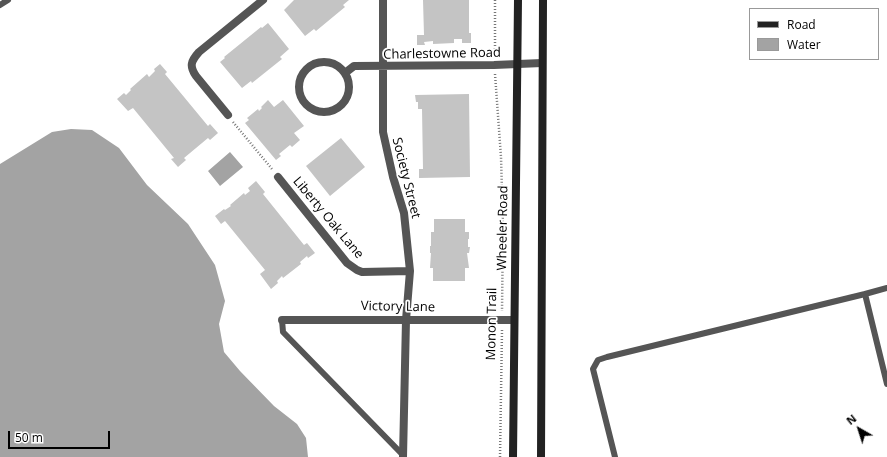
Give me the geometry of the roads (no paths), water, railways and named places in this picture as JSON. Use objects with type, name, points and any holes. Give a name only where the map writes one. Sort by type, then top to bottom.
[{"type":"street","points":[[228,115],[192,70],[192,61],[199,52],[263,0]]},
{"type":"street","name":"Society Street","points":[[383,0],[383,132],[393,177],[404,213],[410,271],[406,320],[403,456]]},
{"type":"street","name":"Wheeler Road","points":[[513,457],[518,0]]},
{"type":"street","points":[[541,457],[543,0]]},
{"type":"street","points":[[322,62],[333,63],[345,73],[349,82],[348,93],[344,102],[336,109],[320,112],[311,108],[303,101],[299,91],[300,81],[304,71],[312,65],[322,62]]},
{"type":"street","name":"Charlestowne Road","points":[[345,73],[354,66],[383,67],[542,63]]},
{"type":"street","name":"Liberty Oak Lane","points":[[278,176],[347,262],[357,270],[362,272],[410,271]]},
{"type":"street","name":"Victory Lane","points":[[282,320],[514,320]]},
{"type":"lane","points":[[0,5],[8,0]]},
{"type":"lane","points":[[615,457],[593,369],[598,360],[887,288]]},
{"type":"lane","points":[[865,294],[887,384]]},
{"type":"lane","points":[[282,320],[283,332],[403,456]]},
{"type":"water","points":[[71,129],[92,130],[119,148],[147,185],[188,224],[215,265],[225,301],[219,324],[224,352],[274,406],[297,424],[306,438],[308,457],[0,457],[0,164],[52,132]]},
{"type":"water","points":[[230,152],[243,167],[220,186],[208,171]]}]
